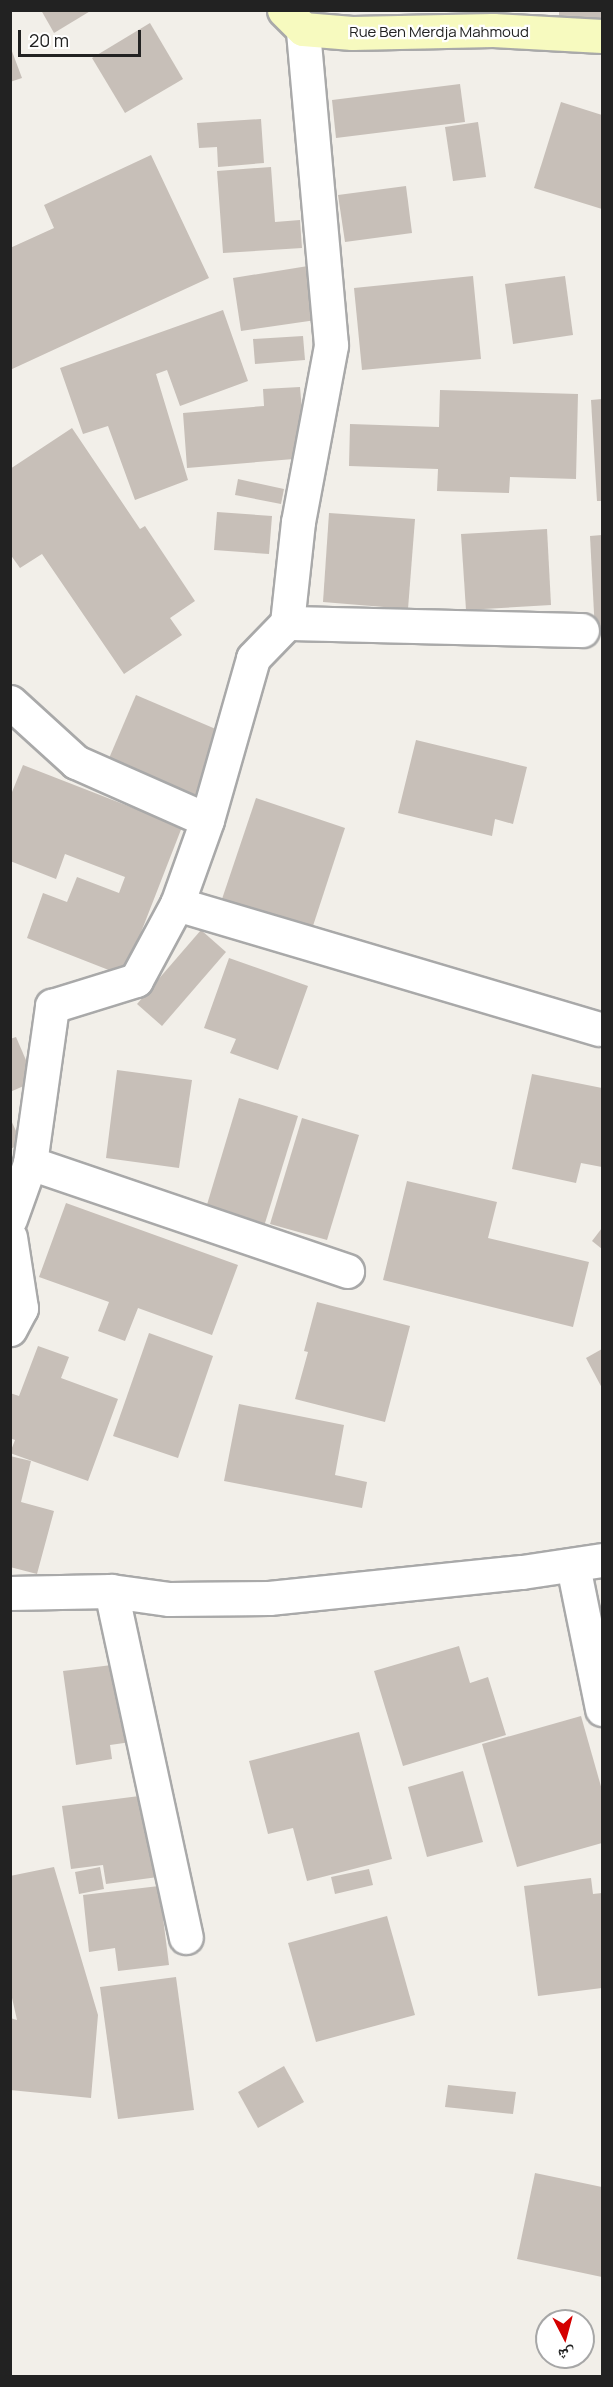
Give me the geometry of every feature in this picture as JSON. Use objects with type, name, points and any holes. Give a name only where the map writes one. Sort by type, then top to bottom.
[{"type":"street","name":"Rue Ben Merdja Mahmoud","points":[[293,20],[352,33],[493,30],[603,36]]},
{"type":"street","points":[[10,1219],[30,1163],[52,1006],[136,980],[177,904],[207,820],[253,658],[287,623],[298,522],[332,345],[293,20]]},
{"type":"street","points":[[287,623],[582,630]]},
{"type":"street","points":[[10,702],[76,762],[207,820]]},
{"type":"street","points":[[177,904],[599,1029]]},
{"type":"street","points":[[30,1163],[347,1271]]},
{"type":"street","points":[[10,1237],[21,1308],[10,1329]]},
{"type":"street","points":[[10,1593],[111,1591],[169,1599],[269,1598],[588,1563],[603,1709]]},
{"type":"street","points":[[111,1591],[186,1937]]},
{"type":"building","points":[[41,10],[92,10],[54,33]]},
{"type":"building","points":[[559,10],[602,10],[602,38],[559,37]]},
{"type":"building","points":[[150,23],[183,79],[125,113],[92,58]]},
{"type":"building","points":[[10,46],[22,78],[10,82]]},
{"type":"building","points":[[460,84],[465,122],[336,138],[332,100]]},
{"type":"building","points":[[561,102],[602,115],[602,209],[534,188]]},
{"type":"building","points":[[261,119],[264,163],[218,167],[217,147],[199,148],[197,123]]},
{"type":"building","points":[[478,122],[486,177],[453,181],[445,127]]},
{"type":"building","points":[[151,155],[209,278],[10,370],[10,248],[54,228],[44,205]]},
{"type":"building","points":[[271,167],[275,222],[300,220],[302,248],[223,253],[217,171]]},
{"type":"building","points":[[406,186],[412,233],[345,242],[338,195]]},
{"type":"building","points":[[308,266],[316,320],[241,331],[233,278]]},
{"type":"building","points":[[473,276],[481,359],[362,370],[354,288]]},
{"type":"building","points":[[565,276],[573,335],[513,344],[505,284]]},
{"type":"building","points":[[223,310],[248,381],[180,406],[167,370],[156,374],[188,480],[135,500],[108,426],[83,434],[60,368]]},
{"type":"building","points":[[303,336],[305,360],[255,364],[253,339]]},
{"type":"building","points":[[300,387],[306,458],[187,468],[183,413],[264,406],[263,389]]},
{"type":"building","points":[[440,390],[578,394],[576,479],[510,477],[509,493],[437,491],[438,469],[349,466],[350,424],[439,427]]},
{"type":"building","points":[[602,399],[602,501],[597,501],[591,400]]},
{"type":"building","points":[[72,428],[140,529],[145,526],[195,601],[170,618],[182,635],[124,674],[42,554],[20,568],[10,554],[10,469]]},
{"type":"building","points":[[238,479],[284,489],[281,504],[235,495]]},
{"type":"building","points":[[217,512],[272,516],[269,554],[214,550]]},
{"type":"building","points":[[329,513],[415,519],[408,609],[323,602]]},
{"type":"building","points":[[547,529],[551,605],[466,610],[461,534]]},
{"type":"building","points":[[602,535],[602,632],[595,632],[590,536]]},
{"type":"building","points":[[136,695],[225,733],[197,800],[107,763]]},
{"type":"building","points":[[416,740],[527,767],[513,824],[495,819],[492,836],[398,813]]},
{"type":"building","points":[[23,765],[182,827],[124,976],[27,938],[43,893],[67,902],[77,877],[119,893],[125,877],[65,854],[56,879],[10,861],[10,797]]},
{"type":"building","points":[[256,798],[345,828],[311,932],[221,902]]},
{"type":"building","points":[[201,930],[226,952],[162,1026],[137,1004]]},
{"type":"building","points":[[229,958],[308,986],[278,1070],[230,1053],[236,1039],[204,1028]]},
{"type":"building","points":[[16,1037],[35,1081],[10,1092],[10,1039]]},
{"type":"building","points":[[117,1070],[192,1080],[179,1168],[106,1158]]},
{"type":"building","points":[[532,1074],[602,1088],[602,1167],[581,1163],[576,1183],[512,1169]]},
{"type":"building","points":[[239,1098],[298,1116],[261,1236],[203,1218]]},
{"type":"building","points":[[10,1118],[22,1144],[10,1149]]},
{"type":"building","points":[[302,1118],[359,1135],[327,1240],[270,1224]]},
{"type":"building","points":[[407,1181],[497,1202],[488,1238],[589,1262],[573,1327],[383,1280]]},
{"type":"building","points":[[66,1203],[238,1265],[212,1335],[138,1308],[125,1341],[98,1331],[109,1302],[39,1277]]},
{"type":"building","points":[[602,1228],[602,1249],[592,1241]]},
{"type":"building","points":[[317,1302],[410,1326],[385,1422],[295,1399],[308,1352],[304,1351]]},
{"type":"building","points":[[149,1333],[213,1356],[178,1458],[113,1436]]},
{"type":"building","points":[[38,1346],[69,1357],[61,1378],[118,1399],[88,1481],[10,1453],[15,1440],[10,1438],[10,1393],[19,1396]]},
{"type":"building","points":[[602,1349],[602,1388],[586,1358]]},
{"type":"building","points":[[239,1404],[344,1425],[335,1475],[367,1482],[362,1508],[224,1481]]},
{"type":"building","points":[[10,1456],[31,1461],[21,1502],[54,1511],[37,1574],[10,1567]]},
{"type":"building","points":[[459,1646],[470,1683],[488,1677],[506,1735],[403,1766],[374,1671]]},
{"type":"building","points":[[120,1664],[131,1742],[110,1745],[112,1759],[76,1765],[63,1671]]},
{"type":"building","points":[[581,1716],[602,1790],[602,1843],[517,1867],[482,1744]]},
{"type":"building","points":[[359,1732],[392,1859],[307,1881],[293,1828],[268,1834],[249,1761]]},
{"type":"building","points":[[463,1771],[483,1842],[427,1857],[408,1787]]},
{"type":"building","points":[[147,1795],[158,1877],[106,1884],[103,1865],[71,1869],[62,1806]]},
{"type":"building","points":[[54,1867],[98,2015],[91,2098],[10,2090],[10,2018],[17,2020],[10,1989],[10,1876]]},
{"type":"building","points":[[100,1867],[104,1889],[79,1894],[75,1872]]},
{"type":"building","points":[[369,1869],[373,1885],[335,1894],[331,1877]]},
{"type":"building","points":[[591,1878],[593,1894],[602,1893],[602,1988],[538,1996],[524,1886]]},
{"type":"building","points":[[159,1886],[169,1965],[118,1971],[115,1948],[89,1952],[83,1895]]},
{"type":"building","points":[[387,1916],[415,2015],[316,2042],[288,1943]]},
{"type":"building","points":[[176,1977],[194,2110],[118,2119],[100,1987]]},
{"type":"building","points":[[284,2066],[304,2102],[258,2128],[238,2092]]},
{"type":"building","points":[[448,2085],[516,2092],[513,2114],[445,2107]]},
{"type":"building","points":[[535,2173],[602,2187],[602,2277],[517,2259]]}]
